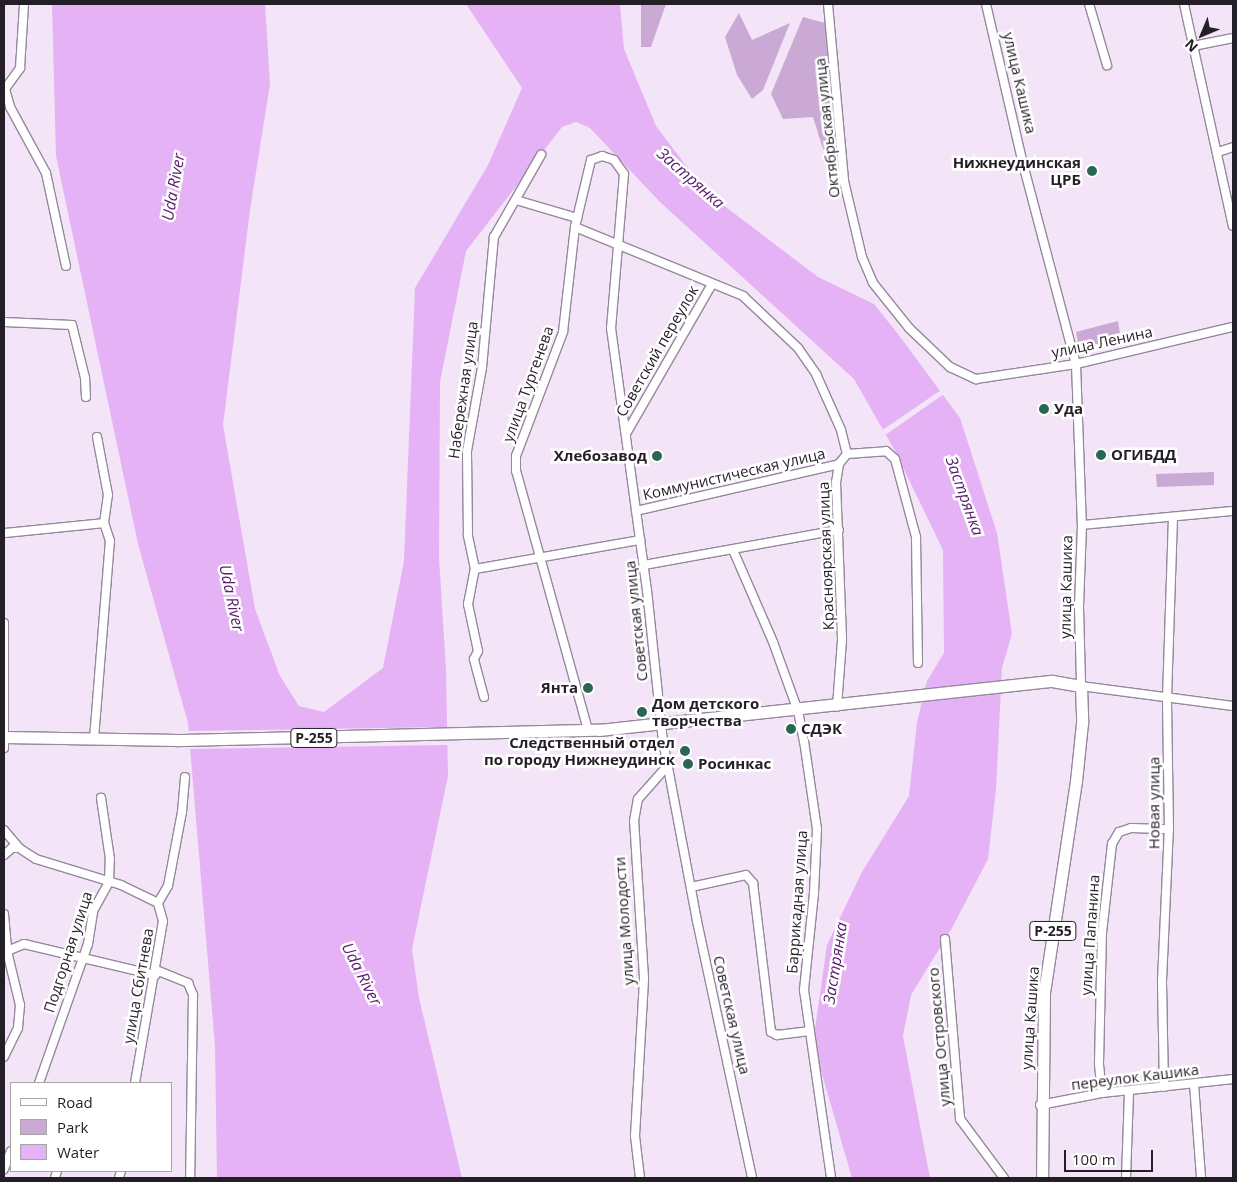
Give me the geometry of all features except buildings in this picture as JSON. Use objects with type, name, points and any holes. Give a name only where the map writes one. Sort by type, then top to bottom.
[{"type":"highway","name":"Р-255","points":[[4,741],[94,738],[178,740],[449,736],[588,730],[661,725],[837,707],[1052,682],[1081,686]]},
{"type":"highway","name":"улица Кашика","points":[[1042,1178],[1040,1105],[1044,993],[1076,781],[1082,723],[1081,686]]},
{"type":"street","points":[[24,4],[20,68],[4,88],[10,107],[46,173],[66,266]]},
{"type":"street","name":"Октябрьская улица","points":[[828,4],[844,181],[862,258],[873,284],[924,346],[950,367],[976,379]]},
{"type":"street","name":"улица Кашика","points":[[986,4],[1023,164],[1076,364],[1082,525],[1079,607],[1081,686]]},
{"type":"street","points":[[1089,4],[1107,65]]},
{"type":"street","points":[[1184,4],[1233,226]]},
{"type":"street","points":[[1194,46],[1233,38]]},
{"type":"street","points":[[1218,152],[1233,147]]},
{"type":"street","name":"Набережная улица","points":[[484,698],[474,659],[478,651],[468,604],[476,569],[468,534],[466,451],[482,368],[494,237],[503,216],[516,200],[541,155]]},
{"type":"street","name":"Советская улица","points":[[591,160],[602,156],[614,160],[624,174],[616,246],[611,328],[627,432],[644,565],[661,725],[691,886],[752,1178]]},
{"type":"street","name":"улица Тургенева","points":[[588,730],[516,471],[516,456],[563,332],[575,227],[591,160]]},
{"type":"street","points":[[516,200],[577,218]]},
{"type":"street","points":[[575,227],[616,246],[743,296],[798,348],[816,374],[838,421],[847,454],[886,451],[895,459],[916,537],[918,662]]},
{"type":"street","name":"Советский переулок","points":[[627,432],[712,284]]},
{"type":"street","points":[[4,322],[72,325],[85,378],[86,397]]},
{"type":"street","name":"улица Ленина","points":[[976,379],[1076,364],[1233,327]]},
{"type":"street","points":[[94,738],[110,542],[104,522],[108,495],[97,437]]},
{"type":"street","name":"Красноярская улица","points":[[837,707],[842,640],[839,464],[847,454]]},
{"type":"street","name":"Коммунистическая улица","points":[[636,511],[839,464]]},
{"type":"street","points":[[1082,525],[1173,519],[1233,511]]},
{"type":"street","name":"Новая улица","points":[[1164,1087],[1162,981],[1169,829],[1167,698],[1173,519]]},
{"type":"street","points":[[4,533],[104,522]]},
{"type":"street","points":[[644,565],[839,530]]},
{"type":"street","points":[[476,569],[540,556],[640,540]]},
{"type":"street","name":"Баррикадная улица","points":[[733,550],[798,711],[817,829],[814,893],[804,990],[831,1178]]},
{"type":"street","points":[[4,623],[4,741]]},
{"type":"street","points":[[1081,686],[1233,706]]},
{"type":"street","name":"улица Молодости","points":[[640,1178],[635,1136],[644,978],[632,838],[638,799],[669,764]]},
{"type":"street","points":[[4,830],[19,848],[52,866],[109,882],[158,903],[168,886],[182,812],[185,777]]},
{"type":"street","name":"Подгорная улица","points":[[39,1082],[82,956],[93,911],[109,882],[110,859],[100,798]]},
{"type":"street","name":"улица Папанина","points":[[1102,1093],[1099,1063],[1102,933],[1112,844],[1119,832],[1131,828],[1169,829]]},
{"type":"street","points":[[4,855],[12,848],[19,848]]},
{"type":"street","points":[[691,886],[746,875],[753,883],[771,1032],[777,1035],[810,1031]]},
{"type":"street","name":"улица Сбитнева","points":[[135,1082],[163,921],[158,903]]},
{"type":"street","points":[[4,914],[7,951],[20,1005],[18,1028],[4,1057]]},
{"type":"street","name":"улица Островского","points":[[945,939],[960,1120],[1004,1178]]},
{"type":"street","points":[[7,951],[24,944],[155,972],[188,983],[193,995],[190,1178]]},
{"type":"street","points":[[4,966],[7,951]]},
{"type":"street","name":"переулок Кашика","points":[[1040,1105],[1102,1093],[1233,1079]]},
{"type":"street","points":[[1194,1084],[1202,1178]]},
{"type":"street","points":[[1126,1178],[1129,1091]]},
{"type":"street","points":[[4,1169],[10,1154]]},
{"type":"green space","points":[[641,4],[666,4],[651,47],[641,47]]},
{"type":"green space","points":[[739,13],[752,40],[790,23],[763,90],[752,99],[737,75],[725,37]]},
{"type":"green space","points":[[803,17],[825,23],[834,150],[823,149],[813,117],[783,119],[771,94]]},
{"type":"green space","points":[[1118,321],[1121,340],[1079,349],[1076,332]]},
{"type":"green space","points":[[1214,472],[1214,485],[1157,487],[1156,474]]},
{"type":"water","points":[[52,4],[265,4],[270,84],[250,210],[223,425],[255,609],[280,676],[299,706],[324,712],[383,668],[404,561],[415,288],[488,165],[522,88],[466,4],[620,4],[624,49],[656,126],[706,192],[818,277],[874,304],[898,334],[960,418],[997,533],[1012,634],[1002,668],[996,789],[988,859],[952,928],[911,995],[903,1036],[930,1178],[852,1178],[813,1043],[827,945],[862,872],[909,796],[917,722],[927,681],[944,653],[943,550],[895,451],[854,379],[659,201],[590,128],[576,122],[562,127],[466,251],[440,382],[439,558],[446,670],[448,776],[412,949],[419,998],[462,1178],[217,1178],[215,1046],[188,723],[138,544],[56,156]]},
{"type":"pier","points":[[941,390],[944,394],[884,436],[881,431]]},
{"type":"pier","points":[[448,727],[449,745],[188,749],[186,731]]},
{"type":"place","name":"Нижнеудинская ЦРБ","points":[[1092,171]]},
{"type":"place","name":"Уда","points":[[1044,409]]},
{"type":"place","name":"ОГИБДД","points":[[1101,455]]},
{"type":"place","name":"Хлебозавод","points":[[657,456]]},
{"type":"place","name":"Янта","points":[[588,688]]},
{"type":"place","name":"Дом детского творчества","points":[[642,712]]},
{"type":"place","name":"СДЭК","points":[[791,729]]},
{"type":"place","name":"Следственный отдел по городу Нижнеудинск","points":[[685,751]]},
{"type":"place","name":"Росинкас","points":[[688,764]]},
{"type":"water label","name":"Застрянка","points":[[691,178]]},
{"type":"water label","name":"Uda River","points":[[173,187]]},
{"type":"water label","name":"Застрянка","points":[[965,496]]},
{"type":"water label","name":"Uda River","points":[[232,598]]},
{"type":"water label","name":"Застрянка","points":[[835,963]]},
{"type":"water label","name":"Uda River","points":[[362,974]]}]
